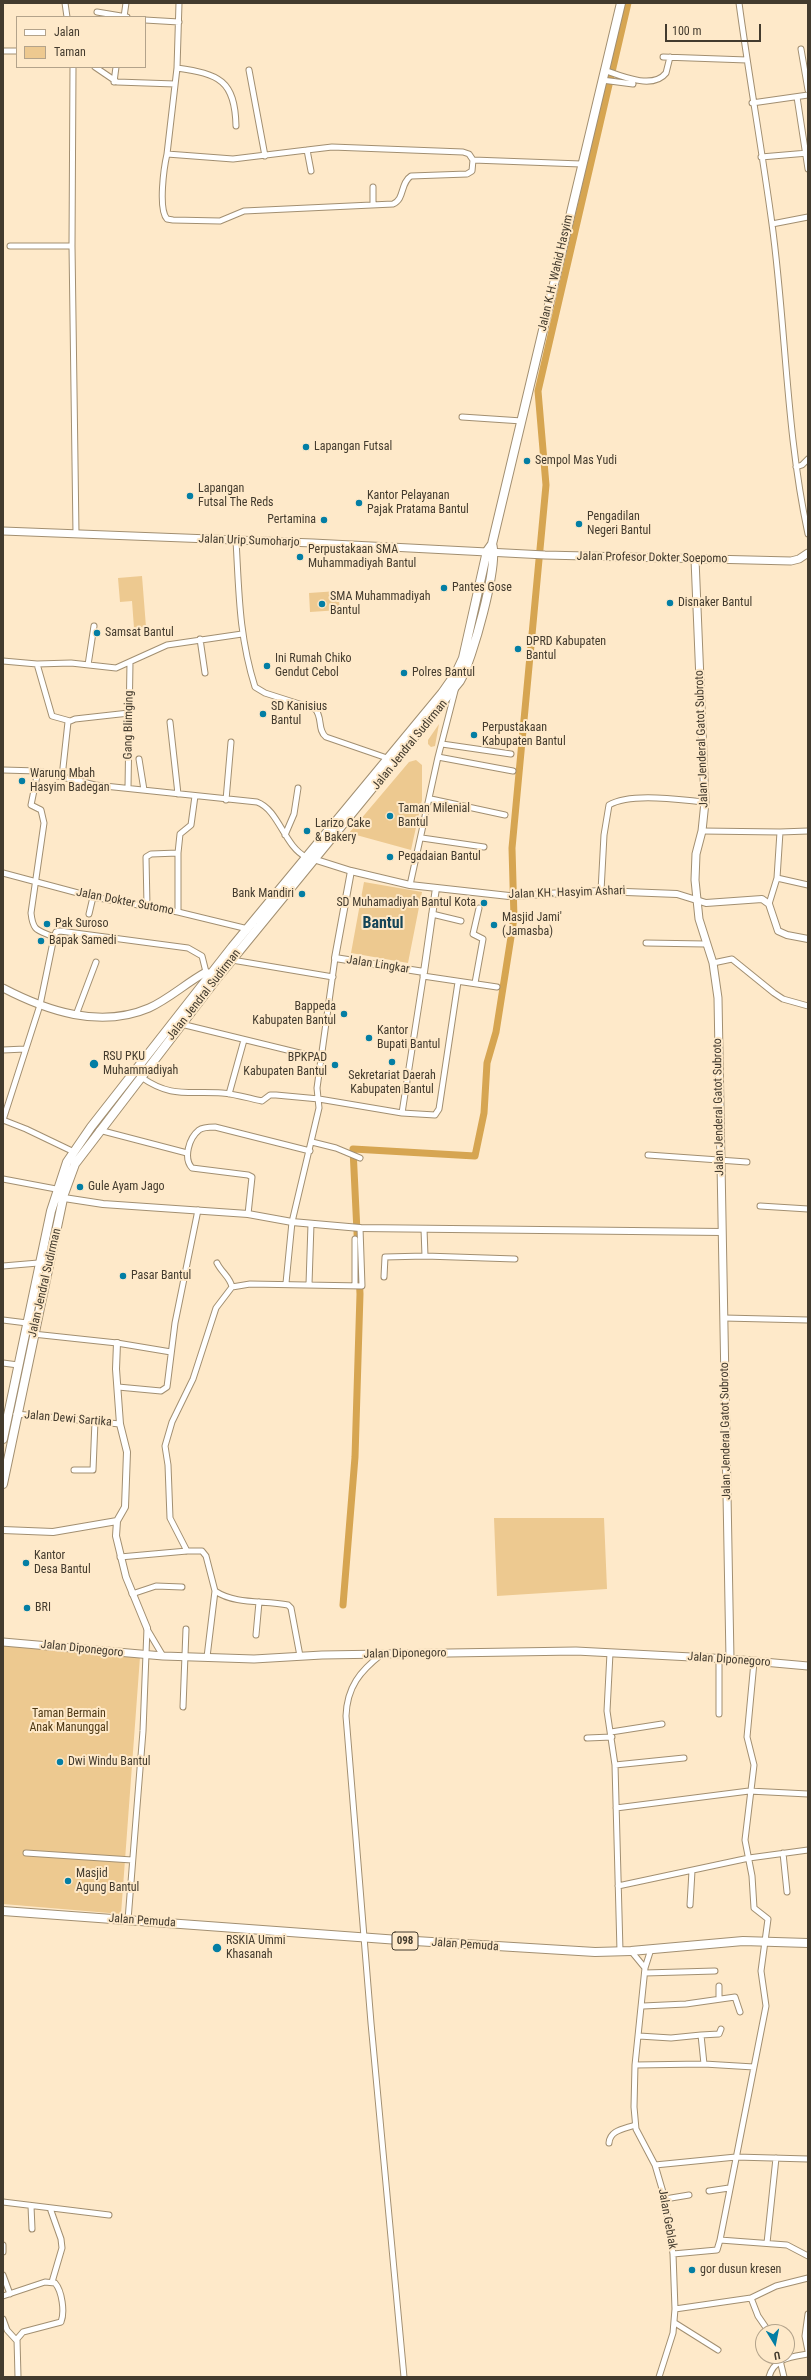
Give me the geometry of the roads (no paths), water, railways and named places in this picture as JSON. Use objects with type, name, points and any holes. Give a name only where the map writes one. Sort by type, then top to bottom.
[{"type":"main road","name":"Jalan K.H. Wahid Hasyim","points":[[491,549],[581,164],[608,71],[620,3]]},
{"type":"main road","name":"Jalan Urip Sumoharjo","points":[[3,531],[491,549]]},
{"type":"main road","name":"Jalan Profesor Dokter Soepomo","points":[[491,549],[546,555],[791,561],[808,554]]},
{"type":"main road","name":"Jalan Jendral Sudirman","points":[[3,1438],[33,1334],[64,1198],[75,1164],[120,1097],[208,974],[310,858],[457,686],[465,673],[471,654],[491,575],[491,549]]},
{"type":"main road","name":"Jalan Jendral Sudirman","points":[[3,1484],[16,1414],[14,1404],[18,1365],[56,1189],[74,1152],[120,1097],[140,1077],[387,758],[442,693],[460,666],[491,549]]},
{"type":"main road","name":"Jalan Jenderal Gatot Subroto","points":[[695,559],[705,802],[702,831],[695,859],[697,900],[705,944],[713,963],[718,998],[730,1659]]},
{"type":"main road","points":[[3,988],[40,1006],[76,1015],[107,1018],[140,1011],[153,1006],[208,974]]},
{"type":"main road","name":"Jalan Diponegoro","points":[[3,1642],[146,1656],[254,1659],[300,1656],[382,1654],[610,1652],[719,1658],[808,1666]]},
{"type":"main road","name":"Jalan Pemuda","points":[[3,1911],[494,1946],[631,1951],[763,1941],[808,1943]]},
{"type":"street","points":[[65,3],[67,16]]},
{"type":"street","points":[[125,16],[126,3]]},
{"type":"street","points":[[167,154],[220,159],[265,156],[307,150],[348,147],[463,152],[469,154],[473,160],[472,171],[468,174],[411,176],[406,180],[398,201],[389,205],[241,212],[228,219],[220,221],[169,220],[165,217],[164,212],[163,184],[177,68],[179,3]]},
{"type":"street","points":[[739,3],[752,103],[772,224],[796,466],[808,534]]},
{"type":"street","points":[[97,12],[119,16]]},
{"type":"street","points":[[146,20],[179,22]]},
{"type":"street","points":[[801,49],[808,90]]},
{"type":"street","points":[[3,51],[16,51]]},
{"type":"street","points":[[663,57],[747,60]]},
{"type":"street","points":[[608,71],[632,79],[659,79],[668,70],[670,57]]},
{"type":"street","points":[[73,68],[72,246],[76,534]]},
{"type":"street","points":[[96,68],[114,82],[175,84]]},
{"type":"street","points":[[114,82],[116,68]]},
{"type":"street","points":[[177,68],[208,73],[223,84],[232,98],[236,126]]},
{"type":"street","points":[[249,70],[265,156]]},
{"type":"street","points":[[605,81],[633,84]]},
{"type":"street","points":[[752,103],[808,95]]},
{"type":"street","points":[[797,97],[808,168]]},
{"type":"street","points":[[307,150],[311,171]]},
{"type":"street","points":[[761,157],[807,154]]},
{"type":"street","points":[[473,160],[581,164]]},
{"type":"street","points":[[373,187],[373,205]]},
{"type":"street","points":[[772,224],[808,217]]},
{"type":"street","points":[[10,246],[72,246]]},
{"type":"street","points":[[462,417],[522,421]]},
{"type":"street","points":[[796,466],[802,465],[808,459]]},
{"type":"street","points":[[236,540],[238,609],[242,634],[257,690],[315,709],[319,714],[322,732],[326,737],[387,758]]},
{"type":"street","points":[[88,665],[94,626]]},
{"type":"street","points":[[3,661],[37,664],[71,663],[116,668],[167,645],[242,634]]},
{"type":"street","points":[[200,639],[205,673]]},
{"type":"street","name":"Gang Blimging","points":[[128,788],[130,662]]},
{"type":"street","points":[[37,664],[52,716],[70,721],[130,713]]},
{"type":"street","points":[[410,885],[431,799],[438,757],[457,686]]},
{"type":"street","points":[[62,776],[67,724],[70,721]]},
{"type":"street","points":[[170,722],[178,794]]},
{"type":"street","points":[[226,800],[231,742]]},
{"type":"street","points":[[442,744],[511,754]]},
{"type":"street","points":[[438,757],[513,772]]},
{"type":"street","points":[[139,759],[144,790]]},
{"type":"street","points":[[3,770],[38,771],[92,784],[262,804],[268,809],[285,835],[298,851],[310,858]]},
{"type":"street","points":[[38,771],[31,805],[41,810],[44,816],[37,883],[31,913],[32,926],[35,929],[54,937]]},
{"type":"street","points":[[285,835],[294,814],[298,788]]},
{"type":"street","points":[[178,912],[178,853],[180,832],[191,825],[195,796]]},
{"type":"street","points":[[431,799],[505,815]]},
{"type":"street","points":[[601,891],[604,835],[609,805],[621,801],[640,799],[705,802]]},
{"type":"street","points":[[702,831],[808,831]]},
{"type":"street","points":[[780,832],[777,878],[769,904],[778,931],[786,935],[808,939]]},
{"type":"street","points":[[422,838],[484,847]]},
{"type":"street","points":[[147,906],[146,857],[151,854],[178,853]]},
{"type":"street","name":"Jalan KH. Hasyim Ashari","points":[[310,858],[351,871],[410,885],[512,896],[601,891],[677,894],[706,903],[753,898],[765,900],[769,904]]},
{"type":"street","name":"Jalan Lingkar","points":[[351,871],[335,958],[424,974],[436,888]]},
{"type":"street","name":"Jalan Dokter Sutomo","points":[[3,873],[93,897],[178,912],[248,929]]},
{"type":"street","points":[[777,878],[808,885]]},
{"type":"street","points":[[89,914],[93,897]]},
{"type":"street","points":[[475,983],[483,939],[472,934],[479,908]]},
{"type":"street","points":[[432,914],[461,921]]},
{"type":"street","points":[[74,1152],[26,1129],[3,1120],[40,1006],[56,932],[60,931],[188,948],[202,956],[208,974]]},
{"type":"street","points":[[646,943],[705,944]]},
{"type":"street","points":[[286,1283],[292,1222],[319,1108],[319,1099],[316,1088],[335,958]]},
{"type":"street","points":[[713,963],[732,959],[774,993],[783,998],[808,1006]]},
{"type":"street","points":[[232,960],[333,977]]},
{"type":"street","points":[[76,1015],[96,962]]},
{"type":"street","points":[[402,1113],[424,974],[458,982],[475,983],[496,987]]},
{"type":"street","points":[[140,1077],[164,1091],[192,1094],[229,1094],[262,1101],[270,1095],[319,1099],[402,1113],[430,1116],[438,1113],[458,982]]},
{"type":"street","points":[[181,1024],[320,1058]]},
{"type":"street","points":[[229,1094],[244,1040]]},
{"type":"street","points":[[3,1050],[25,1049]]},
{"type":"street","points":[[248,1214],[252,1178],[248,1175],[192,1168],[187,1160],[187,1153],[195,1135],[200,1129],[215,1127],[310,1151]]},
{"type":"street","points":[[99,1130],[187,1153]]},
{"type":"street","points":[[312,1142],[348,1152],[359,1157]]},
{"type":"street","points":[[648,1155],[747,1162]]},
{"type":"street","points":[[3,1179],[56,1189]]},
{"type":"street","points":[[64,1198],[125,1206],[248,1214],[292,1222],[350,1228],[722,1232]]},
{"type":"street","points":[[760,1206],[808,1209]]},
{"type":"street","points":[[118,1387],[164,1390],[167,1387],[171,1352],[198,1210]]},
{"type":"street","points":[[309,1284],[311,1224]]},
{"type":"street","points":[[358,1286],[360,1228]]},
{"type":"street","points":[[424,1229],[425,1256]]},
{"type":"street","points":[[355,1239],[358,1261],[358,1286]]},
{"type":"street","points":[[384,1277],[385,1257],[425,1256],[514,1259]]},
{"type":"street","points":[[3,1266],[50,1262]]},
{"type":"street","points":[[217,1263],[222,1272],[230,1277],[232,1287]]},
{"type":"street","points":[[187,1550],[170,1518],[168,1465],[165,1446],[172,1422],[193,1379],[216,1308],[232,1287],[250,1284],[286,1283],[358,1286]]},
{"type":"street","points":[[724,1318],[808,1320]]},
{"type":"street","points":[[3,1320],[27,1323]]},
{"type":"street","points":[[33,1334],[117,1343],[171,1352]]},
{"type":"street","points":[[117,1343],[120,1424],[128,1452],[125,1507],[117,1521],[115,1532],[120,1557],[132,1594],[147,1628],[163,1656]]},
{"type":"street","points":[[3,1363],[18,1365]]},
{"type":"street","name":"Jalan Dewi Sartika","points":[[16,1414],[120,1424]]},
{"type":"street","points":[[74,1470],[93,1470],[95,1421]]},
{"type":"street","points":[[3,1530],[53,1532],[117,1521]]},
{"type":"street","points":[[120,1557],[187,1550],[200,1550],[204,1553],[215,1591],[207,1657]]},
{"type":"street","points":[[132,1594],[156,1586],[182,1587]]},
{"type":"street","points":[[215,1591],[226,1597],[283,1604],[291,1608],[300,1656]]},
{"type":"street","points":[[256,1635],[259,1602]]},
{"type":"street","points":[[128,1920],[147,1628]]},
{"type":"street","points":[[183,1707],[187,1656],[186,1629]]},
{"type":"street","points":[[610,1652],[607,1698],[614,1765],[620,1951]]},
{"type":"street","points":[[382,1654],[356,1679],[346,1705],[363,1937],[404,2377]]},
{"type":"street","points":[[719,1658],[719,1714]]},
{"type":"street","points":[[673,2254],[717,2250],[766,2011],[761,1971],[763,1941],[768,1918],[754,1908],[749,1858],[745,1840],[754,1764],[747,1732],[754,1662]]},
{"type":"street","points":[[587,1738],[662,1724]]},
{"type":"street","points":[[614,1765],[684,1758]]},
{"type":"street","points":[[616,1808],[750,1791],[808,1794]]},
{"type":"street","points":[[618,1886],[749,1858],[808,1850]]},
{"type":"street","points":[[26,1853],[132,1860]]},
{"type":"street","points":[[783,1853],[787,1892]]},
{"type":"street","points":[[690,1905],[692,1871]]},
{"type":"street","name":"Jalan Geblak","points":[[651,1949],[645,1971],[643,2006],[635,2065],[635,2125],[655,2165],[665,2199],[673,2254],[675,2323],[670,2349],[659,2377]]},
{"type":"street","points":[[631,1951],[645,1971],[715,1971]]},
{"type":"street","points":[[719,1986],[720,1998]]},
{"type":"street","points":[[643,2006],[686,2004],[720,1998],[736,1997],[740,2012]]},
{"type":"street","points":[[639,2036],[670,2038],[719,2034],[721,2029]]},
{"type":"street","points":[[701,2035],[704,2064]]},
{"type":"street","points":[[635,2065],[704,2064],[754,2068]]},
{"type":"street","points":[[609,2143],[613,2133],[635,2125]]},
{"type":"street","points":[[655,2165],[736,2158],[808,2159]]},
{"type":"street","points":[[767,2243],[776,2158]]},
{"type":"street","points":[[709,2191],[729,2188]]},
{"type":"street","points":[[665,2199],[689,2195]]},
{"type":"street","points":[[3,2202],[109,2215]]},
{"type":"street","points":[[31,2206],[32,2229]]},
{"type":"street","points":[[50,2208],[61,2238],[62,2248],[52,2282]]},
{"type":"street","points":[[720,2240],[787,2245],[808,2256]]},
{"type":"street","points":[[3,2245],[3,2252]]},
{"type":"street","points":[[3,2275],[10,2294]]},
{"type":"street","points":[[675,2309],[751,2298],[776,2286],[808,2278]]},
{"type":"street","points":[[3,2296],[45,2282],[52,2282],[57,2285],[60,2291],[61,2322],[23,2332],[17,2341],[18,2377]]},
{"type":"street","points":[[751,2298],[758,2316],[764,2324]]},
{"type":"street","points":[[795,2355],[808,2352],[805,2336],[808,2314]]},
{"type":"street","points":[[3,2319],[7,2330],[17,2341]]},
{"type":"street","points":[[675,2323],[718,2350]]},
{"type":"street","points":[[769,2377],[776,2364]]},
{"type":"street","points":[[780,2364],[783,2374]]},
{"type":"waterway","points":[[343,1605],[355,1457],[360,1294],[353,1149],[475,1156],[484,1113],[487,1063],[496,1032],[514,918],[512,848],[546,485],[538,391],[628,3]]},
{"type":"place","name":"Lapangan Futsal","points":[[306,447]]},
{"type":"place","name":"Sempol Mas Yudi","points":[[527,461]]},
{"type":"place","name":"Lapangan Futsal The Reds","points":[[190,496]]},
{"type":"place","name":"Kantor Pelayanan Pajak Pratama Bantul","points":[[359,503]]},
{"type":"place","name":"Pertamina","points":[[324,520]]},
{"type":"place","name":"Pengadilan Negeri Bantul","points":[[579,524]]},
{"type":"place","name":"Perpustakaan SMA Muhammadiyah Bantul","points":[[300,557]]},
{"type":"place","name":"Pantes Gose","points":[[444,588]]},
{"type":"place","name":"Disnaker Bantul","points":[[670,603]]},
{"type":"place","name":"SMA Muhammadiyah Bantul","points":[[322,604]]},
{"type":"place","name":"Samsat Bantul","points":[[97,633]]},
{"type":"place","name":"DPRD Kabupaten Bantul","points":[[518,649]]},
{"type":"place","name":"Ini Rumah Chiko Gendut Cebol","points":[[267,666]]},
{"type":"place","name":"Polres Bantul","points":[[404,673]]},
{"type":"place","name":"SD Kanisius Bantul","points":[[263,714]]},
{"type":"place","name":"Perpustakaan Kabupaten Bantul","points":[[474,735]]},
{"type":"place","name":"Warung Mbah Hasyim Badegan","points":[[22,781]]},
{"type":"place","name":"Taman Milenial Bantul","points":[[390,816]]},
{"type":"place","name":"Larizo Cake & Bakery","points":[[307,831]]},
{"type":"place","name":"Pegadaian Bantul","points":[[390,857]]},
{"type":"place","name":"Bank Mandiri","points":[[302,894]]},
{"type":"place","name":"SD Muhamadiyah Bantul Kota","points":[[484,903]]},
{"type":"place","name":"Pak Suroso","points":[[47,924]]},
{"type":"place","name":"Masjid Jami' (Jamasba)","points":[[494,925]]},
{"type":"place","name":"Bapak Samedi","points":[[41,941]]},
{"type":"place","name":"Bappeda Kabupaten Bantul","points":[[344,1014]]},
{"type":"place","name":"Kantor Bupati Bantul","points":[[369,1038]]},
{"type":"place","name":"Sekretariat Daerah Kabupaten Bantul","points":[[392,1062]]},
{"type":"place","name":"RSU PKU Muhammadiyah","points":[[94,1064]]},
{"type":"place","name":"BPKPAD Kabupaten Bantul","points":[[335,1065]]},
{"type":"place","name":"Gule Ayam Jago","points":[[80,1187]]},
{"type":"place","name":"Pasar Bantul","points":[[123,1276]]},
{"type":"place","name":"Kantor Desa Bantul","points":[[26,1563]]},
{"type":"place","name":"BRI","points":[[27,1608]]},
{"type":"place","name":"Dwi Windu Bantul","points":[[60,1762]]},
{"type":"place","name":"Masjid Agung Bantul","points":[[68,1881]]},
{"type":"place","name":"RSKIA Ummi Khasanah","points":[[217,1948]]},
{"type":"place","name":"gor dusun kresen","points":[[692,2270]]},
{"type":"district","name":"Bantul","points":[[383,924]]},
{"type":"park label","name":"Taman Bermain Anak Manunggal","points":[[69,1721]]}]
